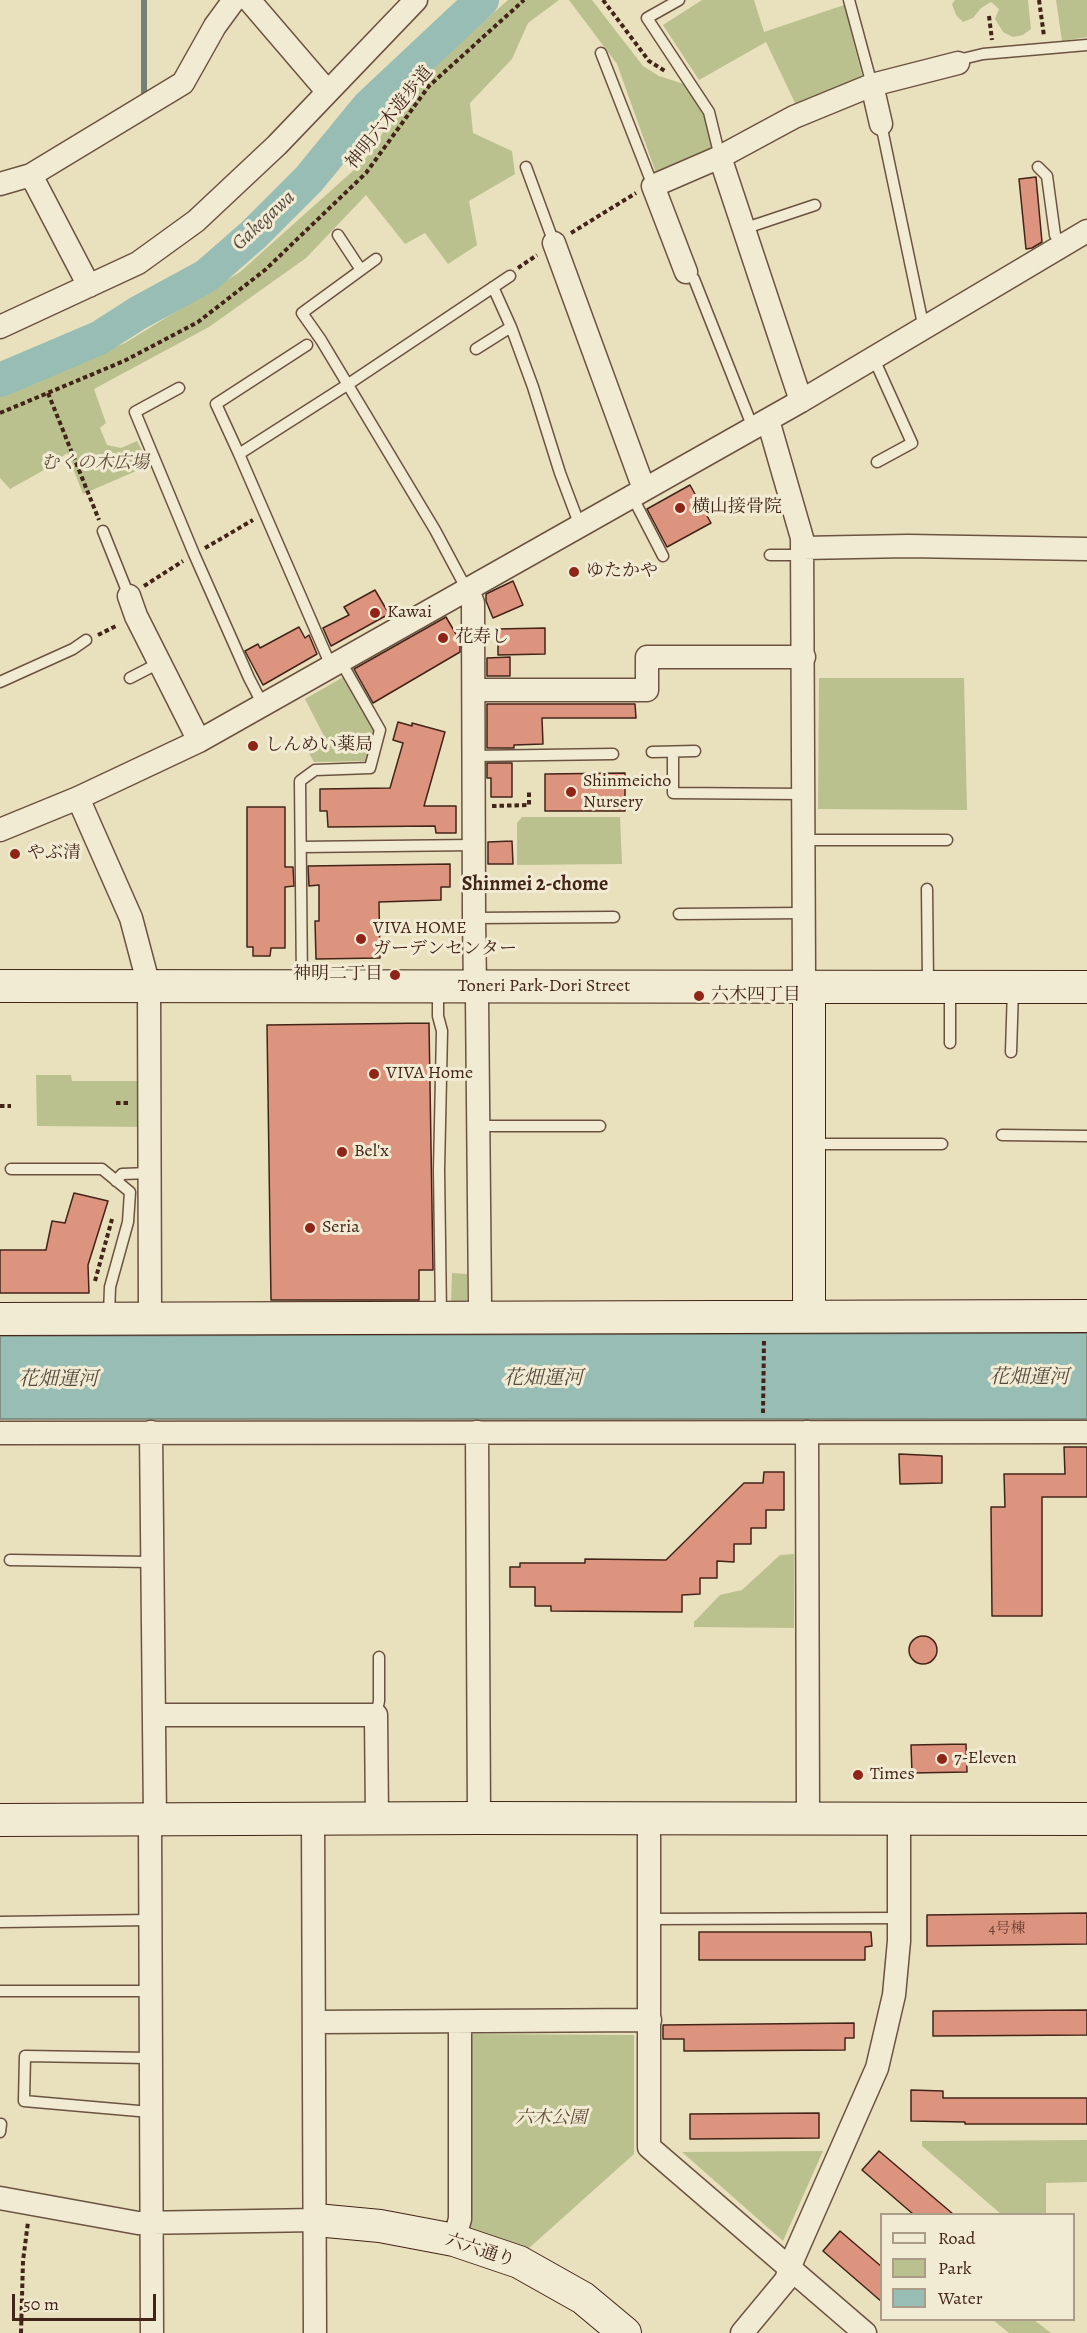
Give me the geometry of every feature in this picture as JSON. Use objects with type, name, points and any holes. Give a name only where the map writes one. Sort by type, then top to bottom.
[{"type":"street","points":[[0,184],[31,175],[183,83],[215,26],[234,0]]},
{"type":"street","points":[[249,0],[327,91]]},
{"type":"street","points":[[0,327],[138,263],[196,221],[277,145],[401,5]]},
{"type":"street","points":[[686,272],[653,186],[720,157],[794,117],[872,85],[958,63]]},
{"type":"street","points":[[872,85],[881,124]]},
{"type":"street","points":[[720,157],[801,401]]},
{"type":"street","points":[[31,175],[89,286]]},
{"type":"street","points":[[0,830],[78,798],[199,741],[761,424],[924,330],[1087,231]]},
{"type":"street","points":[[554,243],[638,493]]},
{"type":"street","points":[[761,424],[797,520],[802,552],[804,974],[809,999],[809,1317]]},
{"type":"street","points":[[802,552],[908,546],[1087,549]]},
{"type":"street","points":[[468,590],[473,603],[474,918],[480,1304],[478,1318]]},
{"type":"street","points":[[132,606],[199,741]]},
{"type":"street","points":[[474,690],[647,690],[647,657],[804,657]]},
{"type":"street","points":[[78,798],[131,918],[149,987],[150,1318]]},
{"type":"street","name":"Toneri Park-Dori Street","points":[[0,986],[1087,987]]},
{"type":"street","points":[[0,1319],[1087,1316]]},
{"type":"street","points":[[151,1432],[154,1715],[150,1920],[152,2333]]},
{"type":"street","points":[[477,1432],[479,1818]]},
{"type":"street","points":[[807,1432],[808,1819]]},
{"type":"street","points":[[0,1433],[1087,1432]]},
{"type":"street","points":[[154,1715],[376,1715],[377,1818]]},
{"type":"street","points":[[313,1818],[315,2333]]},
{"type":"street","points":[[649,1819],[649,2147],[865,2333]]},
{"type":"street","points":[[742,2333],[786,2280],[789,2268],[877,2068],[894,1995],[899,1918],[899,1819]]},
{"type":"street","points":[[0,1820],[1087,1819]]},
{"type":"street","points":[[315,2022],[650,2020]]},
{"type":"street","points":[[454,2240],[460,2219],[460,2022]]},
{"type":"street","points":[[0,2198],[138,2223],[316,2220]]},
{"type":"street","name":"六六通り","points":[[316,2220],[380,2226],[454,2240],[519,2262],[583,2298],[625,2333]]},
{"type":"lane","points":[[679,0],[647,18],[709,112],[720,157]]},
{"type":"lane","points":[[849,0],[872,85]]},
{"type":"lane","points":[[958,63],[958,60],[993,53],[1087,45]]},
{"type":"lane","points":[[601,53],[653,186]]},
{"type":"lane","points":[[881,124],[924,330]]},
{"type":"lane","points":[[1038,166],[1047,176],[1055,235],[1063,246]]},
{"type":"lane","points":[[526,167],[554,243]]},
{"type":"lane","points":[[743,229],[815,205]]},
{"type":"lane","points":[[338,235],[361,270]]},
{"type":"lane","points":[[376,259],[302,313],[435,530],[468,590]]},
{"type":"lane","points":[[686,272],[694,279],[761,424]]},
{"type":"lane","points":[[239,454],[510,276]]},
{"type":"lane","points":[[493,287],[511,327],[533,387],[560,473],[580,526]]},
{"type":"lane","points":[[476,349],[511,327]]},
{"type":"lane","points":[[302,986],[300,781],[315,770],[370,768],[380,730],[336,663],[216,404],[307,345]]},
{"type":"lane","points":[[874,359],[912,443],[877,462]]},
{"type":"lane","points":[[179,388],[135,412],[194,554],[263,705]]},
{"type":"lane","points":[[638,493],[663,556]]},
{"type":"lane","points":[[103,531],[132,606]]},
{"type":"lane","points":[[770,555],[802,552]]},
{"type":"lane","points":[[0,682],[73,649],[86,640]]},
{"type":"lane","points":[[130,678],[159,663]]},
{"type":"lane","points":[[652,752],[695,751]]},
{"type":"lane","points":[[673,752],[673,793],[804,794]]},
{"type":"lane","points":[[474,756],[613,754]]},
{"type":"lane","points":[[804,840],[947,840]]},
{"type":"lane","points":[[301,847],[474,844]]},
{"type":"lane","points":[[927,889],[939,987],[950,1043]]},
{"type":"lane","points":[[679,914],[804,913]]},
{"type":"lane","points":[[474,918],[614,917]]},
{"type":"lane","points":[[1011,1052],[1013,986]]},
{"type":"lane","points":[[438,987],[438,1016],[442,1031],[439,1170],[441,1319]]},
{"type":"lane","points":[[478,1126],[600,1126]]},
{"type":"lane","points":[[1002,1135],[1087,1136]]},
{"type":"lane","points":[[809,1144],[942,1144]]},
{"type":"lane","points":[[11,1169],[102,1168],[129,1192],[128,1222],[110,1287],[109,1318]]},
{"type":"lane","points":[[116,1180],[122,1174],[150,1173]]},
{"type":"lane","points":[[10,1560],[151,1562]]},
{"type":"lane","points":[[376,1715],[379,1701],[379,1657]]},
{"type":"lane","points":[[650,1918],[899,1918]]},
{"type":"lane","points":[[0,1922],[150,1920]]},
{"type":"lane","points":[[0,1991],[150,1991]]},
{"type":"lane","points":[[150,2058],[25,2056],[24,2101],[150,2112]]},
{"type":"path","name":"神明六木遊歩道","points":[[0,413],[124,361],[198,322],[265,270],[366,173],[429,86],[524,0]]},
{"type":"path","points":[[603,0],[649,61],[670,73],[681,69]]},
{"type":"path","points":[[1039,0],[1046,49]]},
{"type":"path","points":[[989,16],[993,53]]},
{"type":"path","points":[[510,276],[554,243],[626,198],[653,186]]},
{"type":"path","points":[[48,393],[103,531]]},
{"type":"path","points":[[86,640],[132,606]]},
{"type":"path","points":[[489,806],[530,805],[529,791]]},
{"type":"path","points":[[0,1106],[11,1106]]},
{"type":"path","points":[[94,1282],[113,1215]]},
{"type":"path","points":[[763,1418],[764,1332]]},
{"type":"path","points":[[21,2333],[23,2261],[31,2204]]},
{"type":"green space","name":"むくの木広場","points":[[508,0],[559,0],[528,23],[512,59],[470,103],[473,133],[512,151],[515,174],[469,201],[477,245],[448,264],[425,233],[405,244],[366,195],[306,258],[209,327],[94,389],[106,423],[100,428],[107,445],[121,448],[137,441],[150,465],[83,494],[67,453],[44,470],[10,489],[0,478],[0,387],[57,370],[125,343],[240,272],[364,161],[390,122],[392,103]]},
{"type":"green space","points":[[569,0],[592,0],[643,66],[659,76],[684,84],[703,111],[711,146],[709,154],[656,173],[617,64]]},
{"type":"green space","points":[[702,0],[754,0],[764,32],[844,5],[862,75],[859,80],[796,105],[766,42],[699,80],[663,25]]},
{"type":"green space","points":[[955,0],[1028,0],[1031,29],[1023,35],[1013,37],[1003,32],[995,19],[999,9],[991,2],[981,8],[973,18],[963,22],[956,15],[952,4]]},
{"type":"green space","points":[[1056,0],[1087,0],[1087,37],[1062,41]]},
{"type":"green space","points":[[345,676],[375,729],[366,761],[314,762],[306,748],[324,736],[305,699]]},
{"type":"green space","points":[[819,678],[964,678],[967,810],[818,809]]},
{"type":"green space","points":[[522,817],[620,817],[622,864],[517,865],[517,823]]},
{"type":"green space","points":[[36,1075],[71,1075],[72,1081],[144,1081],[145,1127],[37,1126]]},
{"type":"green space","points":[[452,1273],[467,1274],[467,1305],[451,1304]]},
{"type":"green space","points":[[794,1554],[794,1628],[694,1627],[694,1622],[720,1595],[742,1590],[780,1555]]},
{"type":"green space","name":"六木公園","points":[[471,2034],[634,2035],[634,2154],[528,2249],[470,2229]]},
{"type":"green space","points":[[1087,2140],[1087,2182],[1046,2183],[1046,2213],[1000,2213],[922,2146],[922,2141]]},
{"type":"green space","points":[[823,2151],[783,2241],[682,2152]]},
{"type":"green space","points":[[994,2321],[1035,2321],[1051,2333],[1009,2333]]},
{"type":"water","name":"花畑運河","points":[[1087,1333],[1087,1419],[0,1419],[0,1336]]},
{"type":"building","points":[[1036,177],[1042,242],[1026,249],[1019,179]]},
{"type":"building","points":[[690,485],[711,523],[667,547],[647,509]]},
{"type":"building","points":[[513,581],[523,605],[493,618],[486,601],[486,594]]},
{"type":"building","points":[[375,590],[389,614],[331,646],[323,628],[349,615],[344,607]]},
{"type":"building","points":[[446,617],[460,641],[460,652],[373,703],[354,669]]},
{"type":"building","points":[[299,627],[305,638],[309,635],[317,654],[263,685],[245,651],[258,644],[260,648]]},
{"type":"building","points":[[545,628],[545,654],[498,655],[498,629]]},
{"type":"building","points":[[510,657],[510,676],[487,676],[487,658]]},
{"type":"building","points":[[487,704],[635,704],[636,718],[542,718],[543,744],[514,745],[514,748],[487,748]]},
{"type":"building","points":[[398,722],[412,726],[412,723],[445,732],[424,806],[456,806],[456,833],[436,833],[435,826],[328,827],[327,811],[320,811],[320,789],[390,788],[403,743],[393,740]]},
{"type":"building","points":[[487,763],[512,763],[512,797],[491,797],[491,778],[487,778]]},
{"type":"building","points":[[625,773],[625,811],[545,811],[545,774]]},
{"type":"building","points":[[247,807],[285,807],[285,867],[293,867],[294,886],[285,887],[285,948],[271,948],[270,956],[253,956],[253,947],[247,947]]},
{"type":"building","points":[[512,841],[513,864],[488,864],[488,842]]},
{"type":"building","points":[[450,864],[450,887],[441,887],[441,900],[379,902],[380,958],[316,959],[315,921],[319,921],[319,885],[309,886],[308,866]]},
{"type":"building","points":[[429,1023],[433,1270],[419,1270],[419,1300],[271,1300],[267,1025]]},
{"type":"building","points":[[74,1193],[108,1201],[88,1265],[89,1293],[0,1293],[0,1250],[46,1250],[52,1221],[65,1223]]},
{"type":"building","points":[[1064,1447],[1087,1447],[1087,1497],[1042,1497],[1042,1616],[992,1616],[991,1507],[1005,1507],[1004,1474],[1065,1474]]},
{"type":"building","points":[[899,1454],[942,1456],[942,1483],[900,1484]]},
{"type":"building","points":[[764,1472],[784,1472],[784,1510],[766,1510],[766,1528],[751,1528],[751,1544],[734,1544],[734,1562],[717,1561],[717,1578],[700,1578],[700,1594],[682,1595],[682,1612],[551,1611],[551,1606],[535,1606],[535,1587],[510,1587],[510,1567],[520,1567],[520,1563],[585,1563],[585,1559],[666,1560],[744,1483],[763,1483]]},
{"type":"building","points":[[923,1636],[933,1640],[937,1650],[933,1660],[923,1664],[913,1660],[909,1650],[913,1640]]},
{"type":"building","points":[[966,1744],[967,1772],[912,1773],[911,1745]]},
{"type":"building","points":[[1087,1913],[1087,1944],[927,1946],[927,1915]]},
{"type":"building","points":[[699,1932],[871,1932],[872,1946],[865,1947],[865,1960],[699,1960]]},
{"type":"building","points":[[1087,2010],[1087,2035],[933,2036],[933,2011]]},
{"type":"building","points":[[854,2023],[854,2038],[845,2038],[845,2050],[684,2051],[684,2039],[663,2039],[663,2025]]},
{"type":"building","points":[[911,2090],[943,2091],[943,2098],[1087,2098],[1087,2124],[965,2124],[965,2122],[911,2121]]},
{"type":"building","points":[[819,2113],[819,2138],[690,2139],[690,2114]]},
{"type":"building","points":[[879,2151],[952,2213],[912,2213],[862,2170]]},
{"type":"building","points":[[840,2231],[880,2265],[880,2300],[823,2251]]},
{"type":"waterway","points":[[144,0],[144,100]]},
{"type":"waterway","name":"Gakegawa","points":[[0,380],[99,338],[138,313],[206,276],[253,235],[309,179],[368,107],[482,0]]},
{"type":"place","name":"横山接骨院","points":[[680,508]]},
{"type":"place","name":"ゆたかや","points":[[574,572]]},
{"type":"place","name":"Kawai","points":[[375,613]]},
{"type":"place","name":"花寿し","points":[[443,638]]},
{"type":"place","name":"しんめい薬局","points":[[253,746]]},
{"type":"place","name":"Shinmeicho Nursery","points":[[571,792]]},
{"type":"place","name":"やぶ清","points":[[15,854]]},
{"type":"place","name":"VIVA HOME ガーデンセンター","points":[[361,939]]},
{"type":"place","name":"神明二丁目","points":[[395,975]]},
{"type":"place","name":"六木四丁目","points":[[699,996]]},
{"type":"place","name":"VIVA Home","points":[[374,1074]]},
{"type":"place","name":"Bel'x","points":[[342,1152]]},
{"type":"place","name":"Seria","points":[[310,1228]]},
{"type":"place","name":"7-Eleven","points":[[942,1759]]},
{"type":"place","name":"Times","points":[[858,1775]]},
{"type":"district","name":"Shinmei 2-chome","points":[[535,885]]}]
